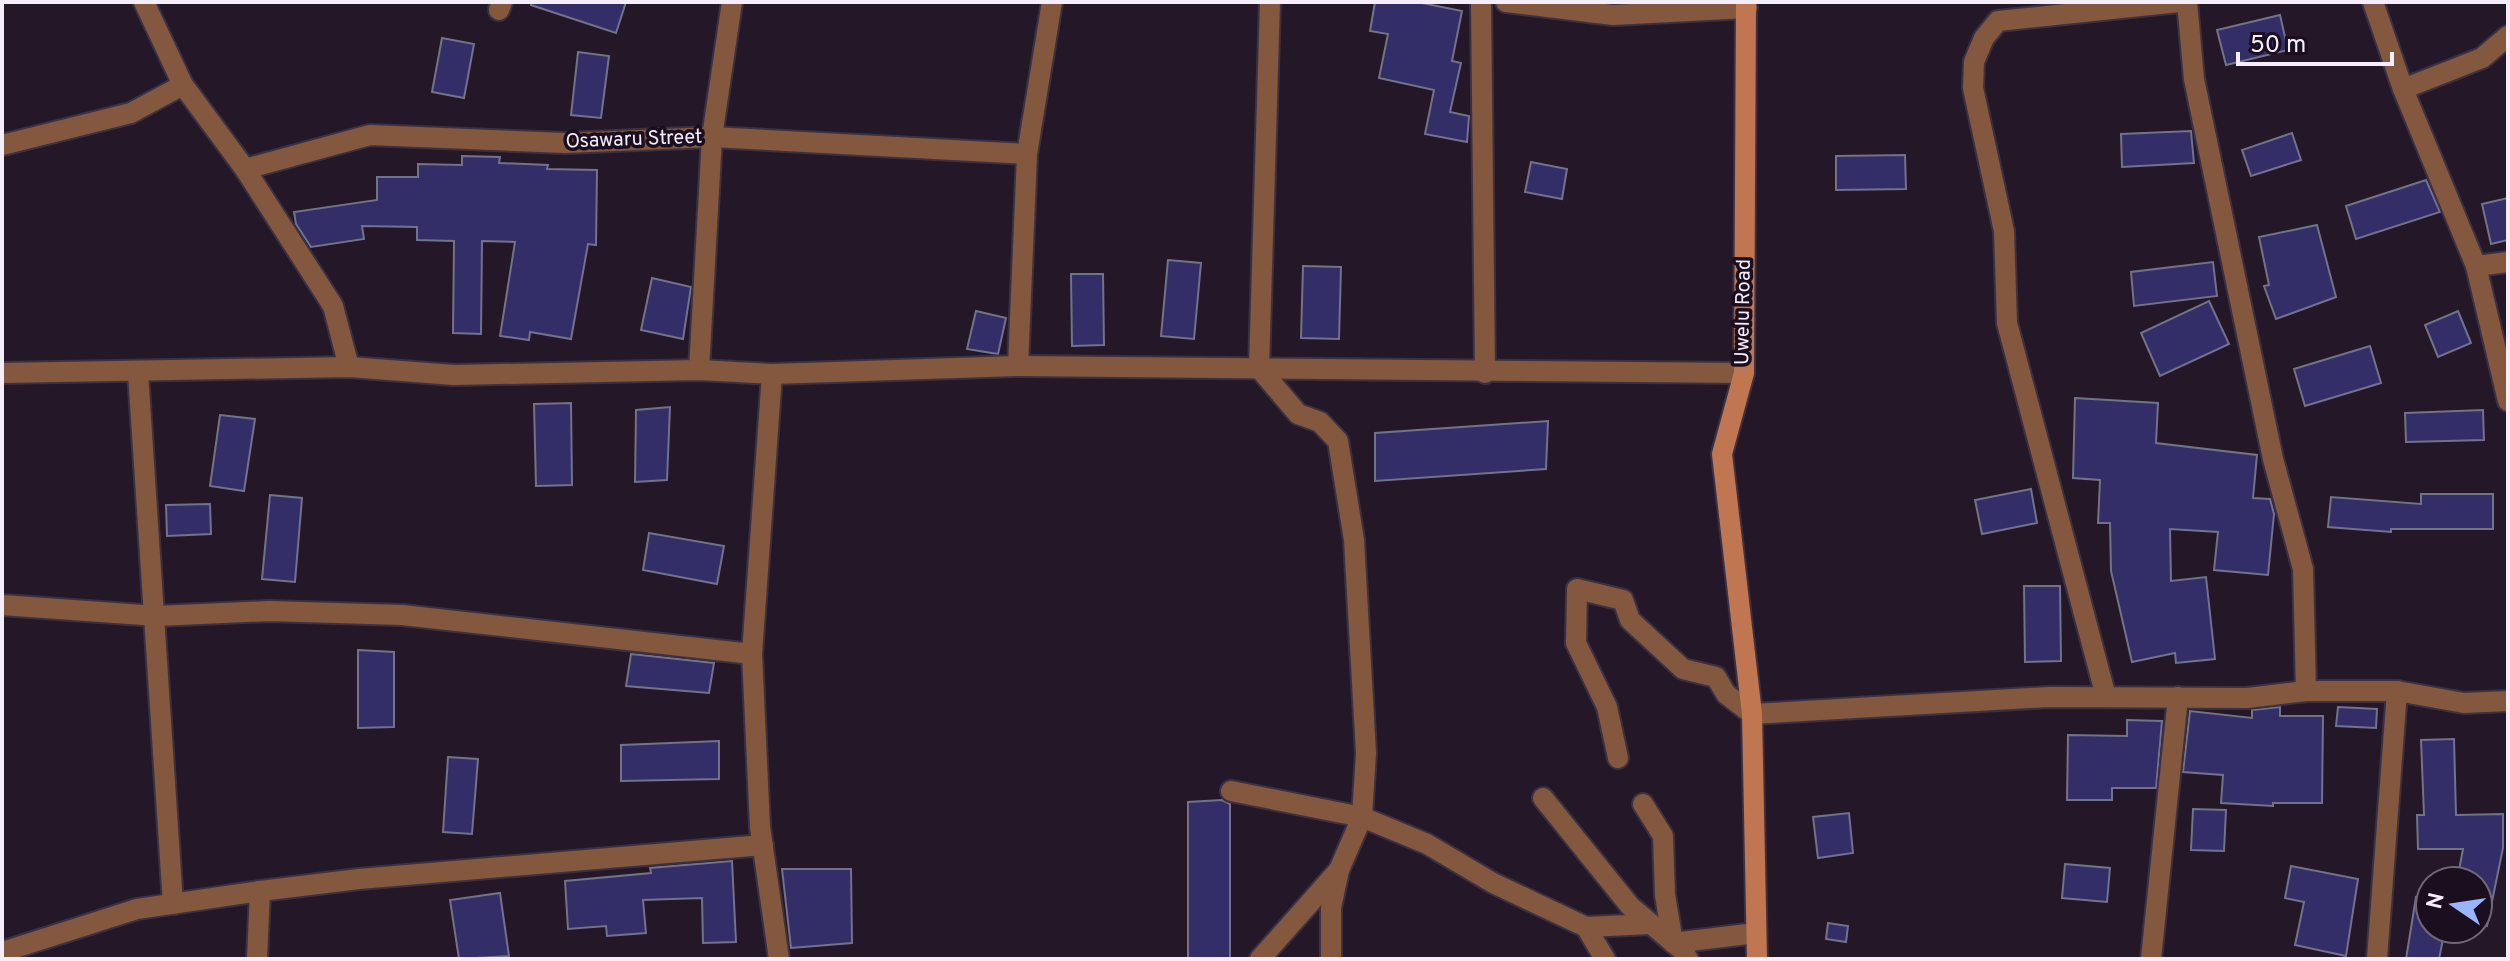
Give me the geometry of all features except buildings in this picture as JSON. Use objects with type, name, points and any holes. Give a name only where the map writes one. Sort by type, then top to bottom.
[{"type":"street","points":[[144,2],[183,85],[245,169],[333,306],[349,367]]},
{"type":"street","points":[[699,370],[712,137],[732,2]]},
{"type":"street","points":[[1018,366],[1027,154],[1052,2]]},
{"type":"street","points":[[1270,2],[1259,368],[1298,414],[1320,422],[1338,441],[1354,540],[1366,753],[1362,817],[1339,870],[1331,908],[1331,959]]},
{"type":"street","points":[[1481,2],[1485,373]]},
{"type":"street","points":[[1506,2],[1613,15],[1746,5]]},
{"type":"street","points":[[2106,697],[2007,323],[2004,231],[1973,88],[1974,62],[1984,38],[1998,21],[2179,2]]},
{"type":"street","points":[[2187,2],[2194,79],[2273,459],[2303,569],[2306,691]]},
{"type":"street","points":[[2373,2],[2403,89],[2476,266],[2508,401]]},
{"type":"street","name":"Uwelu Road","points":[[1746,5],[1744,373],[1722,454],[1752,714],[1757,959]]},
{"type":"street","points":[[2403,89],[2482,58],[2508,36]]},
{"type":"street","points":[[2,145],[131,113],[183,85]]},
{"type":"street","name":"Osawaru Street","points":[[245,169],[370,135],[565,143],[712,137],[1027,154]]},
{"type":"street","points":[[2476,266],[2508,262]]},
{"type":"street","points":[[2,373],[349,367],[454,375],[699,370],[772,374],[1018,366],[1485,373],[1744,373]]},
{"type":"street","points":[[138,373],[157,616],[173,904]]},
{"type":"street","points":[[772,374],[752,654],[763,845],[779,959]]},
{"type":"street","points":[[1618,758],[1607,707],[1576,643],[1577,589],[1623,600],[1630,620],[1683,669],[1716,677],[1726,694],[1752,714],[2049,697],[2247,698],[2306,691],[2397,691],[2464,703],[2508,701]]},
{"type":"street","points":[[2,605],[157,616],[269,611],[402,615],[752,654]]},
{"type":"street","points":[[2377,959],[2397,691]]},
{"type":"street","points":[[2151,959],[2178,697]]},
{"type":"street","points":[[1231,791],[1362,817],[1427,844],[1493,883],[1586,927],[1651,924]]},
{"type":"street","points":[[1543,798],[1630,906],[1688,959]]},
{"type":"street","points":[[1643,804],[1663,836],[1665,895],[1673,943]]},
{"type":"street","points":[[2,952],[137,909],[260,891],[359,879],[763,845]]},
{"type":"street","points":[[1260,959],[1339,870]]},
{"type":"street","points":[[257,959],[260,891]]},
{"type":"street","points":[[1586,927],[1605,959]]},
{"type":"street","points":[[1673,943],[1756,933]]}]
